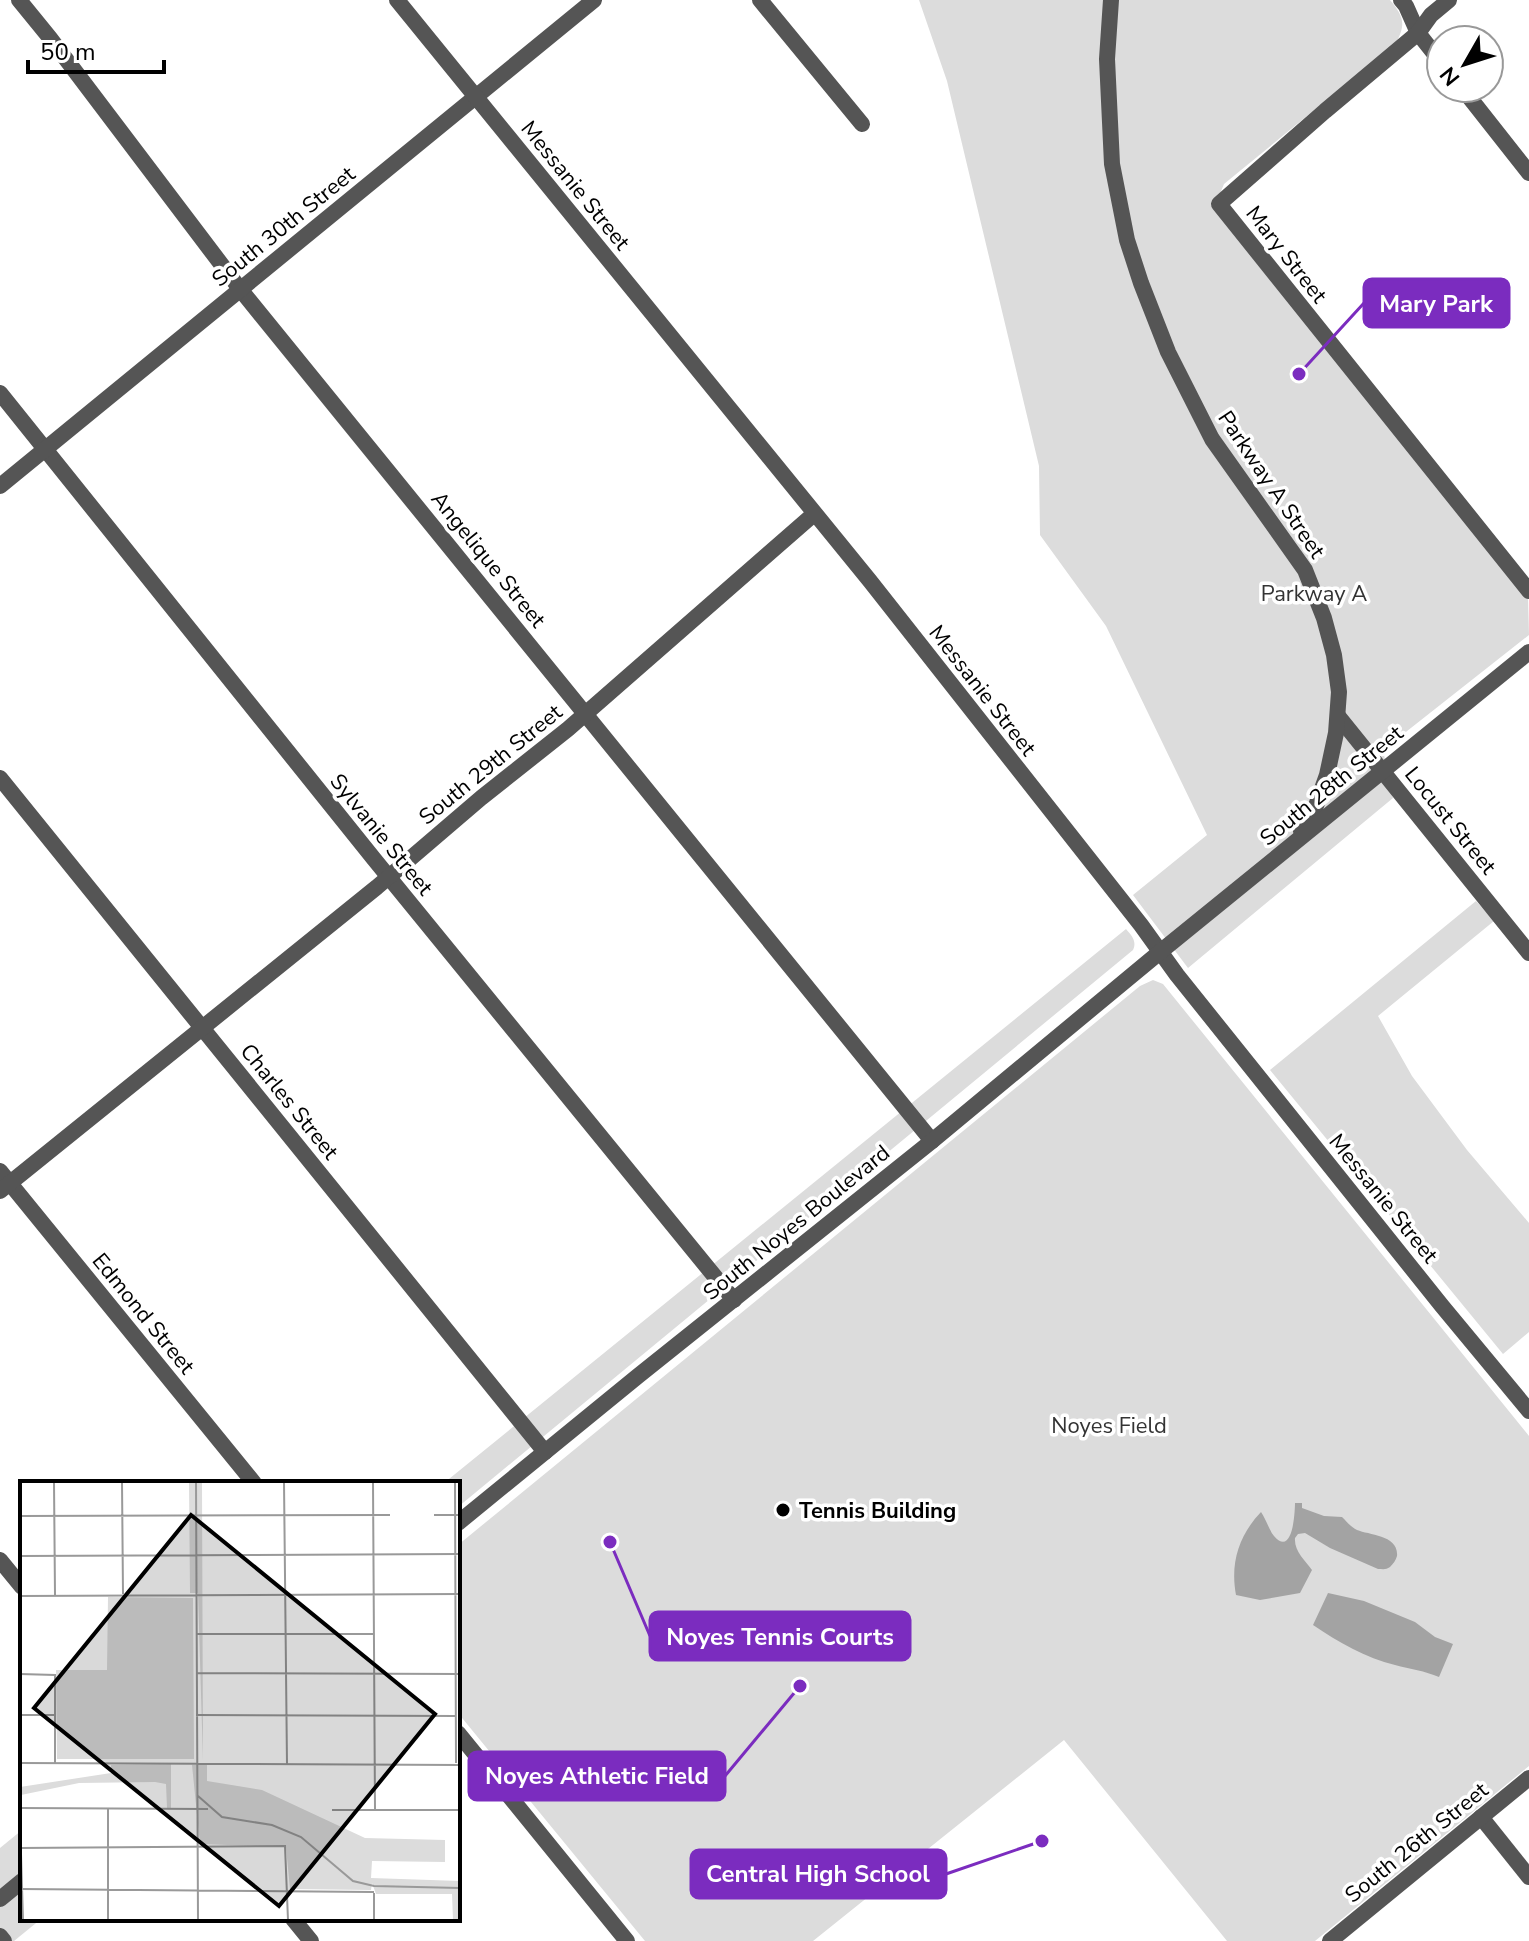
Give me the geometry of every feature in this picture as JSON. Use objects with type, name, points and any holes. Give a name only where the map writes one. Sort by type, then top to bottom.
[{"type":"street","name":"Angelique Street","points":[[19,0],[240,289],[932,1141]]},
{"type":"street","name":"Messanie Street","points":[[397,0],[814,514],[1160,952],[1529,1411]]},
{"type":"street","name":"South 30th Street","points":[[0,486],[594,0]]},
{"type":"street","points":[[760,0],[862,124]]},
{"type":"street","name":"Parkway A Street","points":[[1111,0],[1107,59],[1112,164],[1127,240],[1141,283],[1168,352],[1212,439],[1305,570],[1324,618],[1334,655],[1339,692],[1338,716],[1327,775],[1312,817],[1288,848]]},
{"type":"street","points":[[1401,0],[1425,42]]},
{"type":"street","points":[[1418,33],[1431,15],[1449,0]]},
{"type":"street","name":"Mary Street","points":[[1418,33],[1219,204],[1529,591]]},
{"type":"street","points":[[1475,104],[1529,173]]},
{"type":"street","name":"Sylvanie Street","points":[[0,393],[734,1300]]},
{"type":"street","name":"South 29th Street","points":[[3,1182],[202,1028],[389,877],[586,713],[814,514]]},
{"type":"street","name":"South 28th Street","points":[[1160,952],[1529,652]]},
{"type":"street","name":"Locust Street","points":[[1338,716],[1529,953]]},
{"type":"street","name":"Charles Street","points":[[0,778],[545,1452]]},
{"type":"street","name":"South Noyes Boulevard","points":[[460,1521],[932,1141],[1160,952]]},
{"type":"street","name":"Edmond Street","points":[[3,1182],[252,1481]]},
{"type":"street","points":[[0,1560],[20,1585]]},
{"type":"street","points":[[460,1735],[627,1941]]},
{"type":"street","name":"South 26th Street","points":[[1330,1941],[1529,1778]]},
{"type":"street","points":[[1481,1817],[1529,1877]]},
{"type":"street","points":[[0,1899],[20,1883]]},
{"type":"street","points":[[295,1921],[311,1941]]},
{"type":"street","points":[[0,1936],[4,1941]]},
{"type":"green space","name":"Parkway A","points":[[919,0],[1390,0],[1402,21],[1396,43],[1224,184],[1219,196],[1528,597],[1529,635],[1383,750],[1393,798],[1188,968],[1133,895],[1207,835],[1106,626],[1040,535],[1039,466],[947,81]]},
{"type":"green space","points":[[1476,901],[1494,921],[1378,1016],[1412,1076],[1467,1150],[1529,1223],[1529,1332],[1503,1354],[1270,1070]]},
{"type":"green space","points":[[1126,929],[1132,936],[1133,950],[460,1505],[460,1481],[446,1481]]},
{"type":"green space","name":"Noyes Field","points":[[1153,980],[1163,984],[1529,1436],[1529,1766],[1315,1941],[1227,1941],[1064,1740],[813,1941],[645,1941],[460,1715],[460,1543],[1140,986]]},
{"type":"green space","points":[[20,1832],[20,1921],[39,1921],[14,1941],[0,1941],[0,1848]]},
{"type":"shaded area","points":[[1295,1503],[1302,1503],[1302,1508],[1324,1516],[1342,1517],[1357,1530],[1388,1540],[1396,1549],[1395,1560],[1389,1568],[1378,1569],[1305,1533],[1298,1534],[1296,1547],[1312,1570],[1300,1593],[1260,1600],[1236,1595],[1235,1561],[1247,1530],[1261,1512],[1274,1536],[1285,1541],[1292,1531]]},
{"type":"shaded area","points":[[1328,1593],[1364,1601],[1415,1622],[1435,1637],[1453,1644],[1439,1677],[1373,1658],[1313,1625]]},
{"type":"place","name":"Mary Park","points":[[1299,374]]},
{"type":"place","name":"Tennis Building","points":[[783,1510]]},
{"type":"place","name":"Noyes Tennis Courts","points":[[610,1542]]},
{"type":"place","name":"Noyes Athletic Field","points":[[800,1686]]},
{"type":"place","name":"Central High School","points":[[1042,1841]]}]
